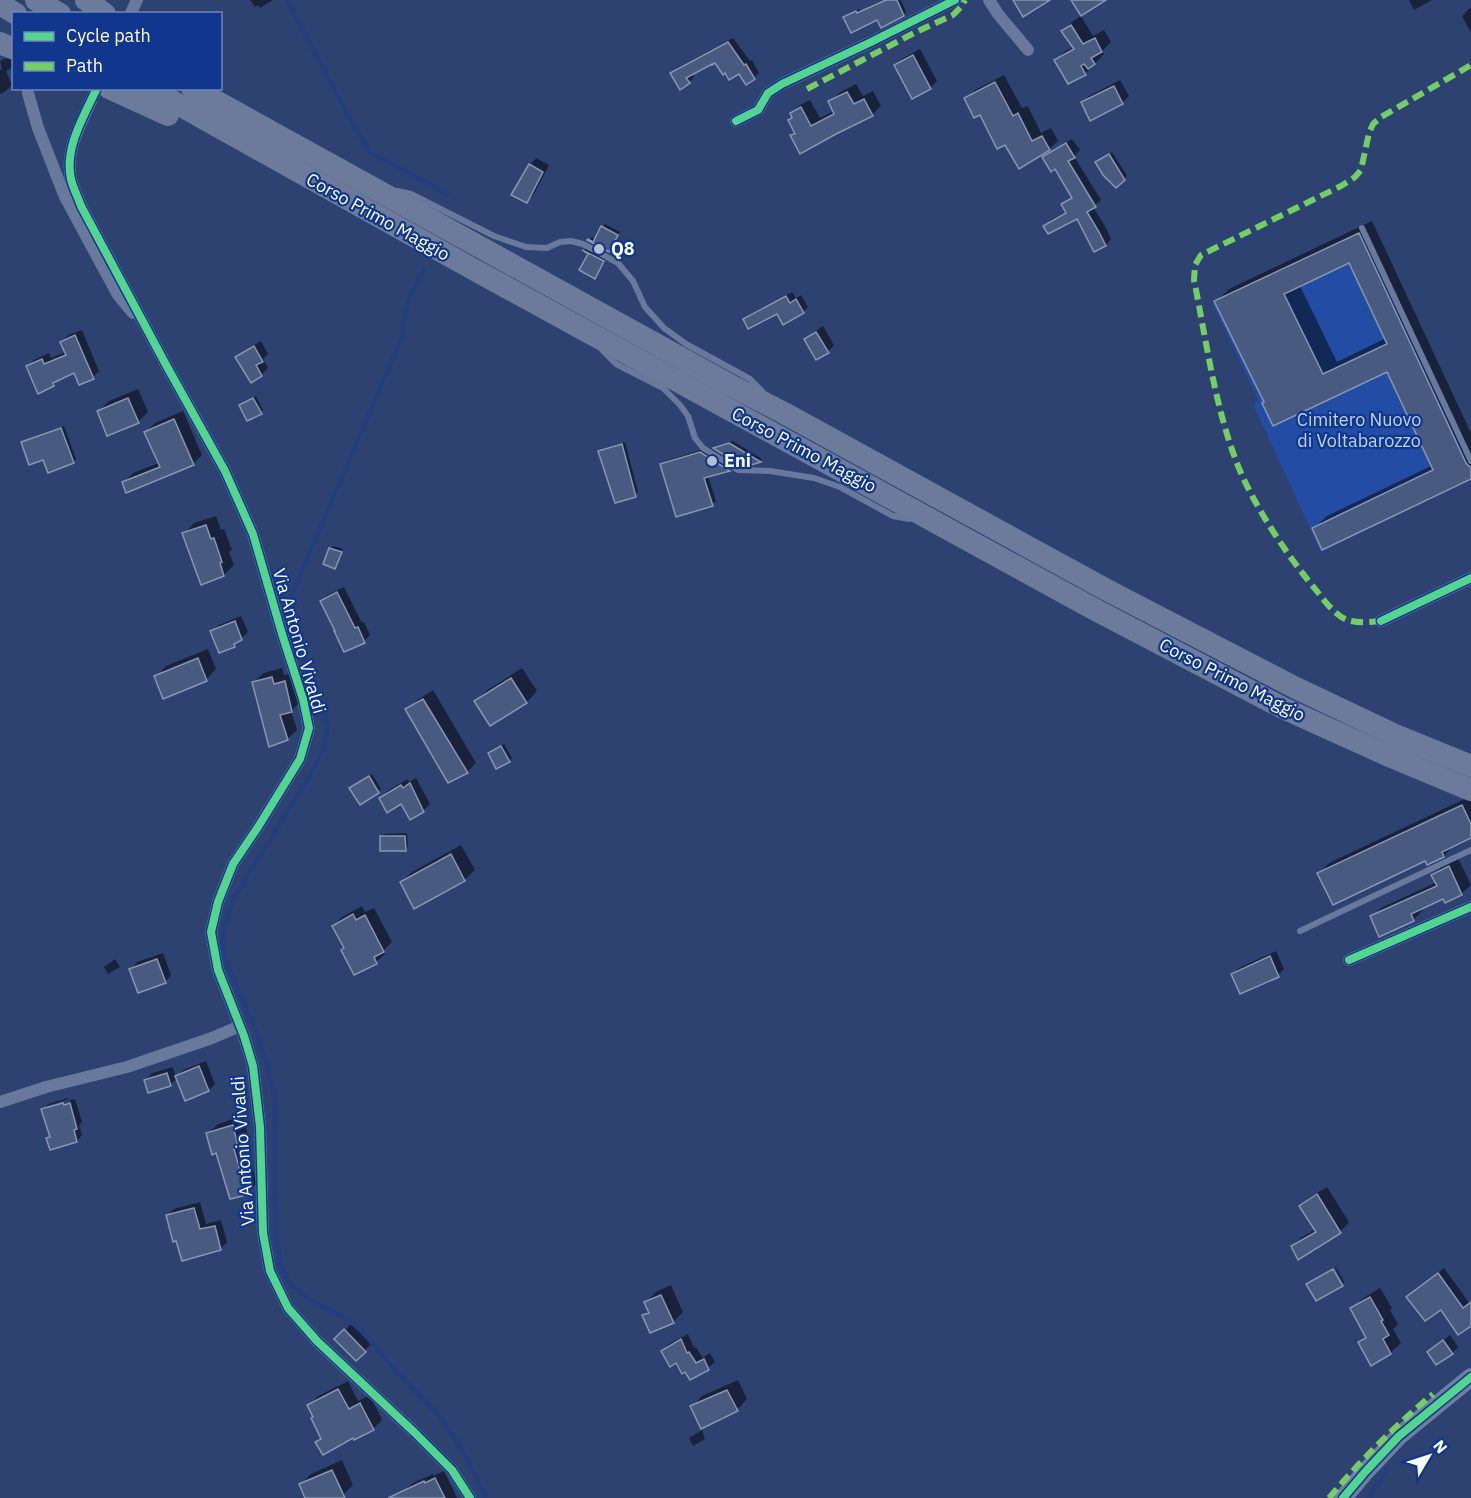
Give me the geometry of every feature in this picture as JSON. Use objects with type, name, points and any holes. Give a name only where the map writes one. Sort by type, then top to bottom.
[{"type":"highway","points":[[36,0],[57,12]]},
{"type":"highway","points":[[86,0],[102,12]]},
{"type":"highway","points":[[0,4],[13,12]]},
{"type":"highway","name":"Corso Primo Maggio","points":[[152,90],[1092,608],[1282,708],[1471,790]]},
{"type":"highway","name":"Corso Primo Maggio","points":[[196,90],[1105,589],[1296,688],[1395,735],[1471,766]]},
{"type":"highway","points":[[209,90],[256,124]]},
{"type":"highway","points":[[100,94],[172,116],[243,155],[299,173]]},
{"type":"street","points":[[736,121],[758,110],[768,93],[782,84],[955,0]]},
{"type":"street","points":[[989,0],[1028,50]]},
{"type":"street","points":[[28,93],[38,128],[65,197],[118,295],[130,312],[143,321]]},
{"type":"street","name":"Via Antonio Vivaldi","points":[[100,94],[75,137],[70,157],[71,178],[81,206],[225,471],[253,534],[303,699],[309,728],[300,759],[233,864],[218,902],[211,932],[218,970],[253,1066],[260,1127],[263,1233],[270,1271],[288,1308],[317,1341],[452,1470],[470,1498]]},
{"type":"street","points":[[1381,621],[1471,578]]},
{"type":"street","points":[[1349,960],[1471,907]]},
{"type":"street","points":[[0,1102],[126,1067],[212,1038],[240,1026]]},
{"type":"street","points":[[1343,1498],[1399,1436],[1471,1377]]},
{"type":"lane","points":[[365,184],[411,194],[494,236],[526,248],[547,248],[560,242],[572,241],[584,244],[618,263],[633,280],[645,307],[664,328],[686,344],[750,378],[784,413]]},
{"type":"lane","points":[[1362,228],[1471,461]]},
{"type":"lane","points":[[576,325],[616,364],[663,388],[688,416],[695,438],[703,448],[738,470],[770,471],[814,478],[840,487],[893,516],[940,524]]},
{"type":"lane","points":[[1300,931],[1471,850]]},
{"type":"green space","name":"Cimitero Nuovo di Voltabarozzo","points":[[1361,232],[1471,467],[1471,479],[1321,552],[1253,404],[1259,401],[1212,302]]},
{"type":"building","points":[[886,0],[897,0],[904,16],[881,28],[877,20],[851,33],[843,17]]},
{"type":"building","points":[[1013,0],[1050,0],[1023,17]]},
{"type":"building","points":[[1071,0],[1106,0],[1081,16]]},
{"type":"building","points":[[1071,25],[1083,44],[1095,38],[1102,52],[1091,58],[1095,64],[1088,69],[1084,64],[1081,66],[1086,75],[1068,84],[1054,60],[1074,49],[1061,31]]},
{"type":"building","points":[[728,42],[755,79],[746,85],[739,74],[729,80],[715,63],[686,78],[690,83],[680,90],[670,73]]},
{"type":"building","points":[[913,55],[931,89],[912,99],[894,65]]},
{"type":"building","points":[[995,82],[1013,116],[1018,113],[1032,141],[1042,136],[1050,150],[1019,169],[1005,145],[997,149],[980,115],[974,118],[964,98]]},
{"type":"building","points":[[1114,86],[1123,104],[1090,121],[1081,102]]},
{"type":"building","points":[[847,92],[854,104],[864,99],[873,116],[800,154],[790,135],[795,134],[788,120],[792,118],[790,113],[801,107],[811,126],[834,114],[828,101]]},
{"type":"building","points":[[1066,143],[1075,158],[1068,161],[1096,207],[1087,212],[1106,246],[1094,252],[1077,219],[1048,234],[1043,226],[1066,213],[1061,204],[1072,198],[1055,169],[1051,172],[1042,157]]},
{"type":"building","points":[[1109,154],[1125,180],[1116,188],[1103,175],[1095,162]]},
{"type":"building","points":[[529,164],[543,172],[527,203],[511,195]]},
{"type":"building","points":[[601,226],[618,235],[609,252],[587,240],[593,242]]},
{"type":"building","points":[[1359,233],[1466,463],[1471,468],[1471,479],[1322,550],[1312,528],[1433,470],[1387,372],[1273,426],[1262,403],[1264,402],[1214,301]],"holes":[[[1349,263],[1387,344],[1323,374],[1284,294]]]},
{"type":"building","points":[[582,250],[604,261],[595,279],[579,270],[588,254]]},
{"type":"building","points":[[786,296],[790,303],[796,299],[804,313],[783,325],[777,314],[748,329],[743,319]]},
{"type":"building","points":[[816,332],[829,353],[816,360],[804,339]]},
{"type":"building","points":[[75,335],[94,379],[79,385],[74,373],[53,383],[54,386],[38,394],[26,366],[42,359],[44,364],[66,355],[60,342]]},
{"type":"building","points":[[254,346],[263,362],[256,365],[262,376],[251,383],[235,357]]},
{"type":"building","points":[[128,398],[139,423],[107,436],[97,411]]},
{"type":"building","points":[[253,398],[262,414],[247,421],[239,405]]},
{"type":"building","points":[[174,419],[194,465],[126,493],[122,482],[160,467],[144,432]]},
{"type":"building","points":[[61,428],[74,463],[48,473],[43,460],[29,465],[21,442]]},
{"type":"building","points":[[729,443],[761,462],[740,465],[713,448]]},
{"type":"building","points":[[622,444],[636,497],[615,503],[598,451]]},
{"type":"building","points":[[700,452],[730,471],[704,478],[713,506],[676,517],[660,464]]},
{"type":"building","points":[[206,525],[211,539],[214,538],[224,576],[201,585],[182,533]]},
{"type":"building","points":[[329,548],[342,552],[335,569],[323,564]]},
{"type":"building","points":[[337,592],[365,643],[344,652],[320,601]]},
{"type":"building","points":[[235,621],[242,640],[234,644],[235,647],[219,653],[210,631]]},
{"type":"building","points":[[198,658],[207,681],[163,699],[154,676]]},
{"type":"building","points":[[272,677],[274,684],[285,681],[292,712],[280,715],[288,740],[269,747],[252,682]]},
{"type":"building","points":[[511,678],[527,703],[490,726],[474,701]]},
{"type":"building","points":[[423,699],[468,773],[448,783],[405,709]]},
{"type":"building","points":[[501,746],[510,762],[496,769],[488,753]]},
{"type":"building","points":[[369,776],[379,793],[360,805],[349,788]]},
{"type":"building","points":[[410,783],[424,812],[410,820],[401,804],[387,813],[379,798],[401,785],[403,788]]},
{"type":"building","points":[[1462,805],[1471,824],[1471,838],[1442,852],[1444,857],[1427,865],[1425,861],[1333,905],[1317,873]]},
{"type":"building","points":[[380,836],[405,836],[406,851],[380,851]]},
{"type":"building","points":[[451,854],[465,881],[414,909],[400,882]]},
{"type":"building","points":[[1449,866],[1462,895],[1445,903],[1443,899],[1411,914],[1414,921],[1379,937],[1370,916],[1437,886],[1431,875]]},
{"type":"building","points":[[353,914],[356,920],[365,915],[384,952],[374,957],[377,964],[354,975],[341,950],[344,948],[332,926]]},
{"type":"building","points":[[1270,956],[1279,977],[1240,994],[1231,974]]},
{"type":"building","points":[[157,959],[166,983],[138,993],[129,969]]},
{"type":"building","points":[[199,1066],[209,1091],[185,1101],[175,1076]]},
{"type":"building","points":[[167,1073],[171,1086],[148,1093],[144,1080]]},
{"type":"building","points":[[63,1103],[64,1105],[70,1103],[77,1129],[74,1130],[77,1142],[50,1150],[46,1138],[50,1137],[41,1109]]},
{"type":"building","points":[[233,1125],[238,1147],[234,1149],[247,1195],[230,1199],[216,1153],[212,1155],[206,1133]]},
{"type":"building","points":[[1317,1194],[1341,1233],[1298,1260],[1291,1246],[1316,1232],[1299,1206]]},
{"type":"building","points":[[194,1208],[200,1229],[215,1226],[221,1250],[182,1261],[176,1241],[173,1242],[166,1215]]},
{"type":"building","points":[[1333,1269],[1343,1286],[1316,1301],[1306,1284]]},
{"type":"building","points":[[1438,1273],[1463,1308],[1471,1302],[1471,1326],[1458,1335],[1441,1310],[1425,1321],[1406,1297]]},
{"type":"building","points":[[661,1295],[674,1323],[650,1333],[642,1315],[649,1313],[644,1302]]},
{"type":"building","points":[[1370,1297],[1389,1335],[1383,1339],[1391,1354],[1371,1366],[1358,1342],[1366,1338],[1350,1308]]},
{"type":"building","points":[[344,1329],[366,1352],[356,1361],[334,1339]]},
{"type":"building","points":[[681,1339],[687,1353],[689,1352],[696,1363],[704,1359],[709,1370],[690,1380],[685,1372],[682,1374],[676,1363],[670,1367],[661,1351]]},
{"type":"building","points":[[1443,1340],[1453,1354],[1436,1365],[1427,1352]]},
{"type":"building","points":[[338,1389],[349,1409],[360,1403],[374,1430],[354,1440],[353,1438],[323,1455],[315,1442],[321,1439],[307,1405]]},
{"type":"building","points":[[727,1390],[738,1411],[701,1429],[690,1406]]},
{"type":"building","points":[[332,1470],[345,1498],[305,1498],[299,1484]]},
{"type":"building","points":[[435,1478],[445,1498],[388,1498],[424,1481],[425,1483]]},
{"type":"waterway","points":[[287,0],[370,152],[447,194]]},
{"type":"waterway","points":[[424,270],[410,296],[405,312],[402,337],[287,609],[328,726],[324,748],[312,772],[234,898],[223,929],[223,954],[255,1029],[273,1089],[276,1237],[281,1264],[287,1279],[295,1289],[312,1301],[360,1329],[440,1417],[461,1448],[486,1498]]},
{"type":"waterway","points":[[1368,1498],[1389,1468]]},
{"type":"tunnel","points":[[91,101],[96,90]]},
{"type":"marked path","points":[[807,89],[953,15],[965,0]]},
{"type":"marked path","points":[[1381,621],[1349,621],[1333,610],[1281,544],[1250,492],[1235,458],[1216,392],[1194,280],[1195,265],[1201,255],[1355,177],[1361,170],[1373,124],[1381,117],[1471,65]]},
{"type":"marked path","points":[[1329,1498],[1353,1470],[1405,1418],[1433,1394]]},
{"type":"cycle path","points":[[736,121],[758,110],[768,93],[782,84],[955,0]]},
{"type":"cycle path","points":[[96,90],[76,132],[70,156],[73,186],[81,206],[225,471],[253,534],[303,699],[309,728],[300,759],[233,864],[218,902],[211,932],[218,970],[244,1036],[253,1066],[260,1127],[263,1233],[270,1271],[288,1308],[317,1341],[452,1470],[470,1498]]},
{"type":"cycle path","points":[[1381,621],[1471,578]]},
{"type":"cycle path","points":[[1349,960],[1471,907]]},
{"type":"cycle path","points":[[1343,1498],[1399,1436],[1471,1377]]},
{"type":"place","name":"Q8","points":[[599,249]]},
{"type":"place","name":"Eni","points":[[712,461]]}]
